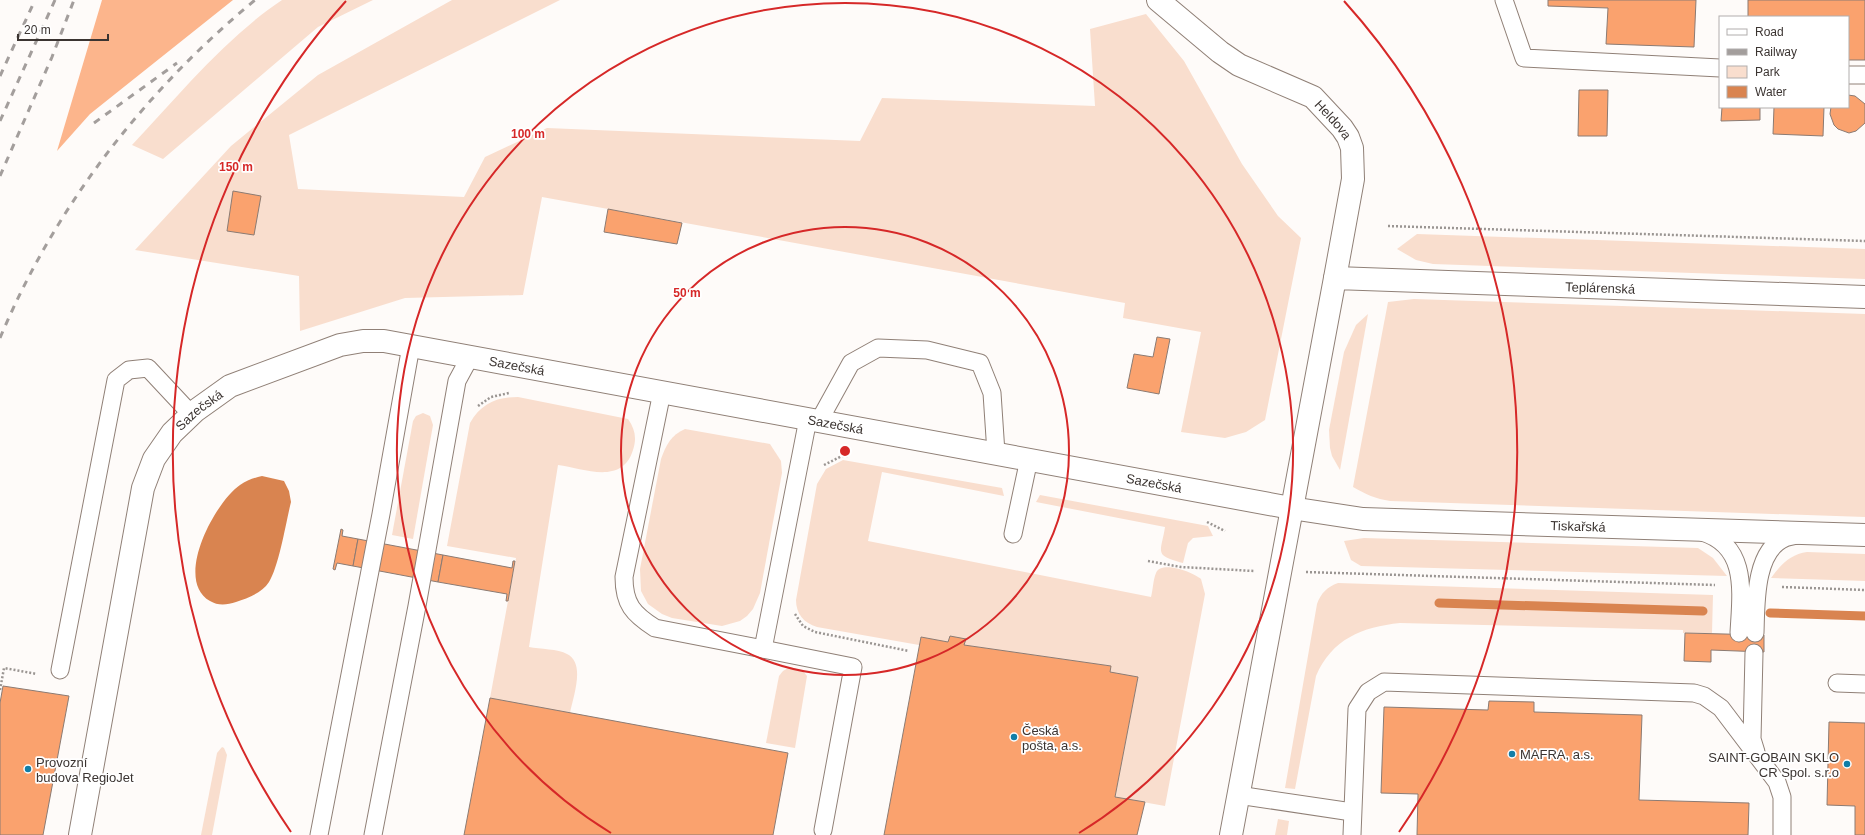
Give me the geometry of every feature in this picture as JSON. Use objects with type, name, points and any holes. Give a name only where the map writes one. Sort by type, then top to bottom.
[{"type":"street","name":"Heldova","points":[[1158,0],[1220,52],[1239,65],[1313,96],[1342,128],[1348,137],[1354,162],[1354,179],[1335,278]]},
{"type":"street","name":"Teplárenská","points":[[1335,278],[1865,297]]},
{"type":"street","points":[[1231,835],[1335,278]]},
{"type":"street","name":"Sazečská","points":[[80,835],[143,488],[154,459],[172,433],[191,414],[230,386],[340,345],[363,341],[384,341],[1291,508]]},
{"type":"street","name":"Tiskařská","points":[[1291,508],[1363,519],[1865,535]]},
{"type":"lane","points":[[1504,0],[1524,58],[1719,68]]},
{"type":"lane","points":[[1849,74],[1865,75]]},
{"type":"lane","points":[[319,835],[380,522],[411,346]]},
{"type":"lane","points":[[763,649],[814,420],[850,363],[878,348],[926,350],[980,363],[992,393],[996,453]]},
{"type":"lane","points":[[373,835],[457,381],[470,357]]},
{"type":"lane","points":[[60,670],[116,380],[129,370],[148,368],[191,414]]},
{"type":"lane","points":[[662,392],[624,577],[624,592],[628,603],[630,608],[640,619],[656,628],[853,667],[823,830]]},
{"type":"lane","points":[[1013,534],[1028,459]]},
{"type":"lane","points":[[1696,530],[1712,535],[1726,545],[1734,557],[1738,568],[1747,633],[1765,559],[1773,547],[1785,538],[1803,533]]},
{"type":"lane","points":[[1754,653],[1752,739],[1758,758]]},
{"type":"lane","points":[[1352,835],[1357,709],[1368,692],[1384,682],[1694,693],[1704,696],[1721,708],[1780,789],[1782,797],[1782,835]]},
{"type":"lane","points":[[1837,683],[1865,684]]},
{"type":"lane","points":[[1238,795],[1352,812]]},
{"type":"path","points":[[1388,226],[1865,241]]},
{"type":"path","points":[[474,411],[491,397],[515,393]]},
{"type":"path","points":[[821,467],[826,463],[842,456],[851,455]]},
{"type":"path","points":[[1200,520],[1215,525],[1224,531]]},
{"type":"path","points":[[1148,561],[1181,567],[1254,571]]},
{"type":"path","points":[[1305,572],[1716,585]]},
{"type":"path","points":[[1781,587],[1865,590]]},
{"type":"path","points":[[793,610],[803,626],[815,632],[909,651]]},
{"type":"path","points":[[0,690],[4,668],[58,679],[60,670]]},
{"type":"green space","points":[[282,0],[373,0],[318,27],[163,159],[132,145],[222,49],[261,15]]},
{"type":"green space","points":[[452,0],[560,0],[289,135],[298,189],[464,197],[485,157],[547,128],[860,141],[882,98],[1095,106],[1090,29],[1146,14],[1184,61],[1242,164],[1278,216],[1301,238],[1265,420],[1246,432],[1225,438],[1181,432],[1201,332],[1123,318],[1125,303],[542,197],[523,295],[405,298],[300,331],[299,276],[135,250],[231,146],[318,75]]},
{"type":"green space","points":[[1417,234],[1865,249],[1865,279],[1433,264],[1416,260],[1397,249]]},
{"type":"green space","points":[[1414,299],[1865,314],[1865,517],[1390,501],[1375,498],[1362,492],[1353,487],[1388,302]]},
{"type":"green space","points":[[1368,314],[1340,470],[1332,456],[1329,430],[1344,352],[1356,325]]},
{"type":"green space","points":[[518,397],[628,419],[635,434],[633,450],[628,461],[620,468],[601,472],[558,465],[529,647],[559,651],[573,658],[576,665],[577,681],[570,713],[490,698],[516,558],[447,546],[470,423],[474,416],[484,406],[503,398]]},
{"type":"green space","points":[[423,413],[430,416],[433,425],[413,539],[392,535],[413,421],[416,416]]},
{"type":"green space","points":[[685,429],[770,444],[781,461],[782,473],[760,593],[753,609],[747,616],[740,621],[722,626],[672,618],[662,614],[648,604],[641,591],[640,569],[661,459],[665,449],[673,437]]},
{"type":"green space","points":[[843,460],[1002,488],[1004,496],[882,472],[868,541],[1151,597],[1156,573],[1159,569],[1164,567],[1177,568],[1191,573],[1201,579],[1205,594],[1165,806],[1115,797],[1138,678],[1110,672],[1111,666],[964,645],[965,639],[950,636],[948,642],[921,637],[919,645],[817,627],[808,623],[799,614],[796,600],[817,484],[826,469]]},
{"type":"green space","points":[[1040,495],[1208,526],[1213,536],[1193,538],[1188,543],[1183,563],[1167,558],[1161,552],[1165,527],[1036,502]]},
{"type":"green space","points":[[1364,538],[1698,548],[1713,558],[1727,576],[1361,566],[1351,560],[1344,541]]},
{"type":"green space","points":[[1807,552],[1865,554],[1865,581],[1771,578],[1786,561],[1796,555]]},
{"type":"green space","points":[[1338,583],[1713,595],[1712,633],[1683,633],[1683,630],[1400,623],[1361,632],[1340,644],[1323,663],[1316,676],[1295,789],[1285,788],[1317,604],[1325,591]]},
{"type":"green space","points":[[790,667],[803,671],[807,676],[795,748],[766,743],[779,676],[783,671]]},
{"type":"green space","points":[[222,747],[227,755],[212,835],[201,835],[217,753]]},
{"type":"green space","points":[[1278,819],[1289,821],[1287,835],[1275,835]]},
{"type":"shaded area","points":[[102,0],[233,0],[90,114],[57,151]]},
{"type":"water","points":[[262,476],[284,481],[289,491],[291,502],[273,575],[263,589],[250,597],[229,604],[213,603],[200,591],[196,576],[197,560],[202,542],[210,524],[230,494],[245,482]]},
{"type":"building","points":[[1548,0],[1696,0],[1694,47],[1606,44],[1608,8],[1548,6]]},
{"type":"building","points":[[1748,0],[1865,0],[1865,60],[1849,60],[1849,16],[1748,16]]},
{"type":"building","points":[[1579,90],[1608,90],[1607,136],[1578,136]]},
{"type":"building","points":[[1849,95],[1855,96],[1865,104],[1865,123],[1856,131],[1849,133],[1838,129],[1834,125],[1830,114],[1831,108],[1849,108]]},
{"type":"building","points":[[1722,108],[1760,108],[1760,120],[1721,121]]},
{"type":"building","points":[[1774,108],[1824,108],[1823,136],[1773,134]]},
{"type":"building","points":[[233,191],[261,196],[254,235],[227,231]]},
{"type":"building","points":[[608,209],[682,223],[677,244],[604,232]]},
{"type":"building","points":[[1157,337],[1170,339],[1159,394],[1127,388],[1134,354],[1153,357]]},
{"type":"building","points":[[341,529],[343,530],[342,536],[358,539],[353,566],[337,563],[335,570],[333,569]]},
{"type":"building","points":[[358,539],[443,555],[438,582],[353,566]]},
{"type":"building","points":[[443,555],[512,568],[513,561],[515,561],[508,601],[506,601],[507,594],[438,582]]},
{"type":"building","points":[[1685,633],[1764,635],[1764,652],[1711,650],[1711,662],[1684,661]]},
{"type":"building","name":"Česká pošta, a.s.","points":[[950,636],[966,639],[964,645],[1111,666],[1110,672],[1138,677],[1115,797],[1145,802],[1137,835],[884,835],[921,637],[948,642]]},
{"type":"building","name":"Provozní budova RegioJet","points":[[3,686],[69,696],[43,835],[0,835],[0,703]]},
{"type":"building","points":[[490,698],[788,753],[773,835],[464,835]]},
{"type":"building","name":"MAFRA, a.s.","points":[[1489,701],[1534,702],[1534,712],[1642,715],[1639,800],[1749,803],[1748,835],[1417,835],[1418,794],[1381,793],[1384,707],[1488,710]]},
{"type":"building","name":"SAINT-GOBAIN SKLO CR Spol. s.r.o","points":[[1829,722],[1865,723],[1865,835],[1855,835],[1855,806],[1827,805]]},
{"type":"waterway","points":[[1439,603],[1703,611]]},
{"type":"waterway","points":[[1770,613],[1865,616]]},
{"type":"railway","points":[[0,76],[35,0]]},
{"type":"railway","points":[[0,121],[55,0]]},
{"type":"railway","points":[[0,176],[52,57],[74,0]]},
{"type":"railway","points":[[0,338],[22,289],[48,242],[76,197],[107,154],[140,112],[176,73],[214,35],[255,0]]},
{"type":"railway","points":[[94,123],[177,63]]},
{"type":"place","name":"Česká pošta, a.s.","points":[[1014,737]]},
{"type":"place","name":"MAFRA, a.s.","points":[[1512,754]]},
{"type":"place","name":"SAINT-GOBAIN SKLO CR Spol. s.r.o","points":[[1847,764]]},
{"type":"place","name":"Provozní budova RegioJet","points":[[28,769]]}]
